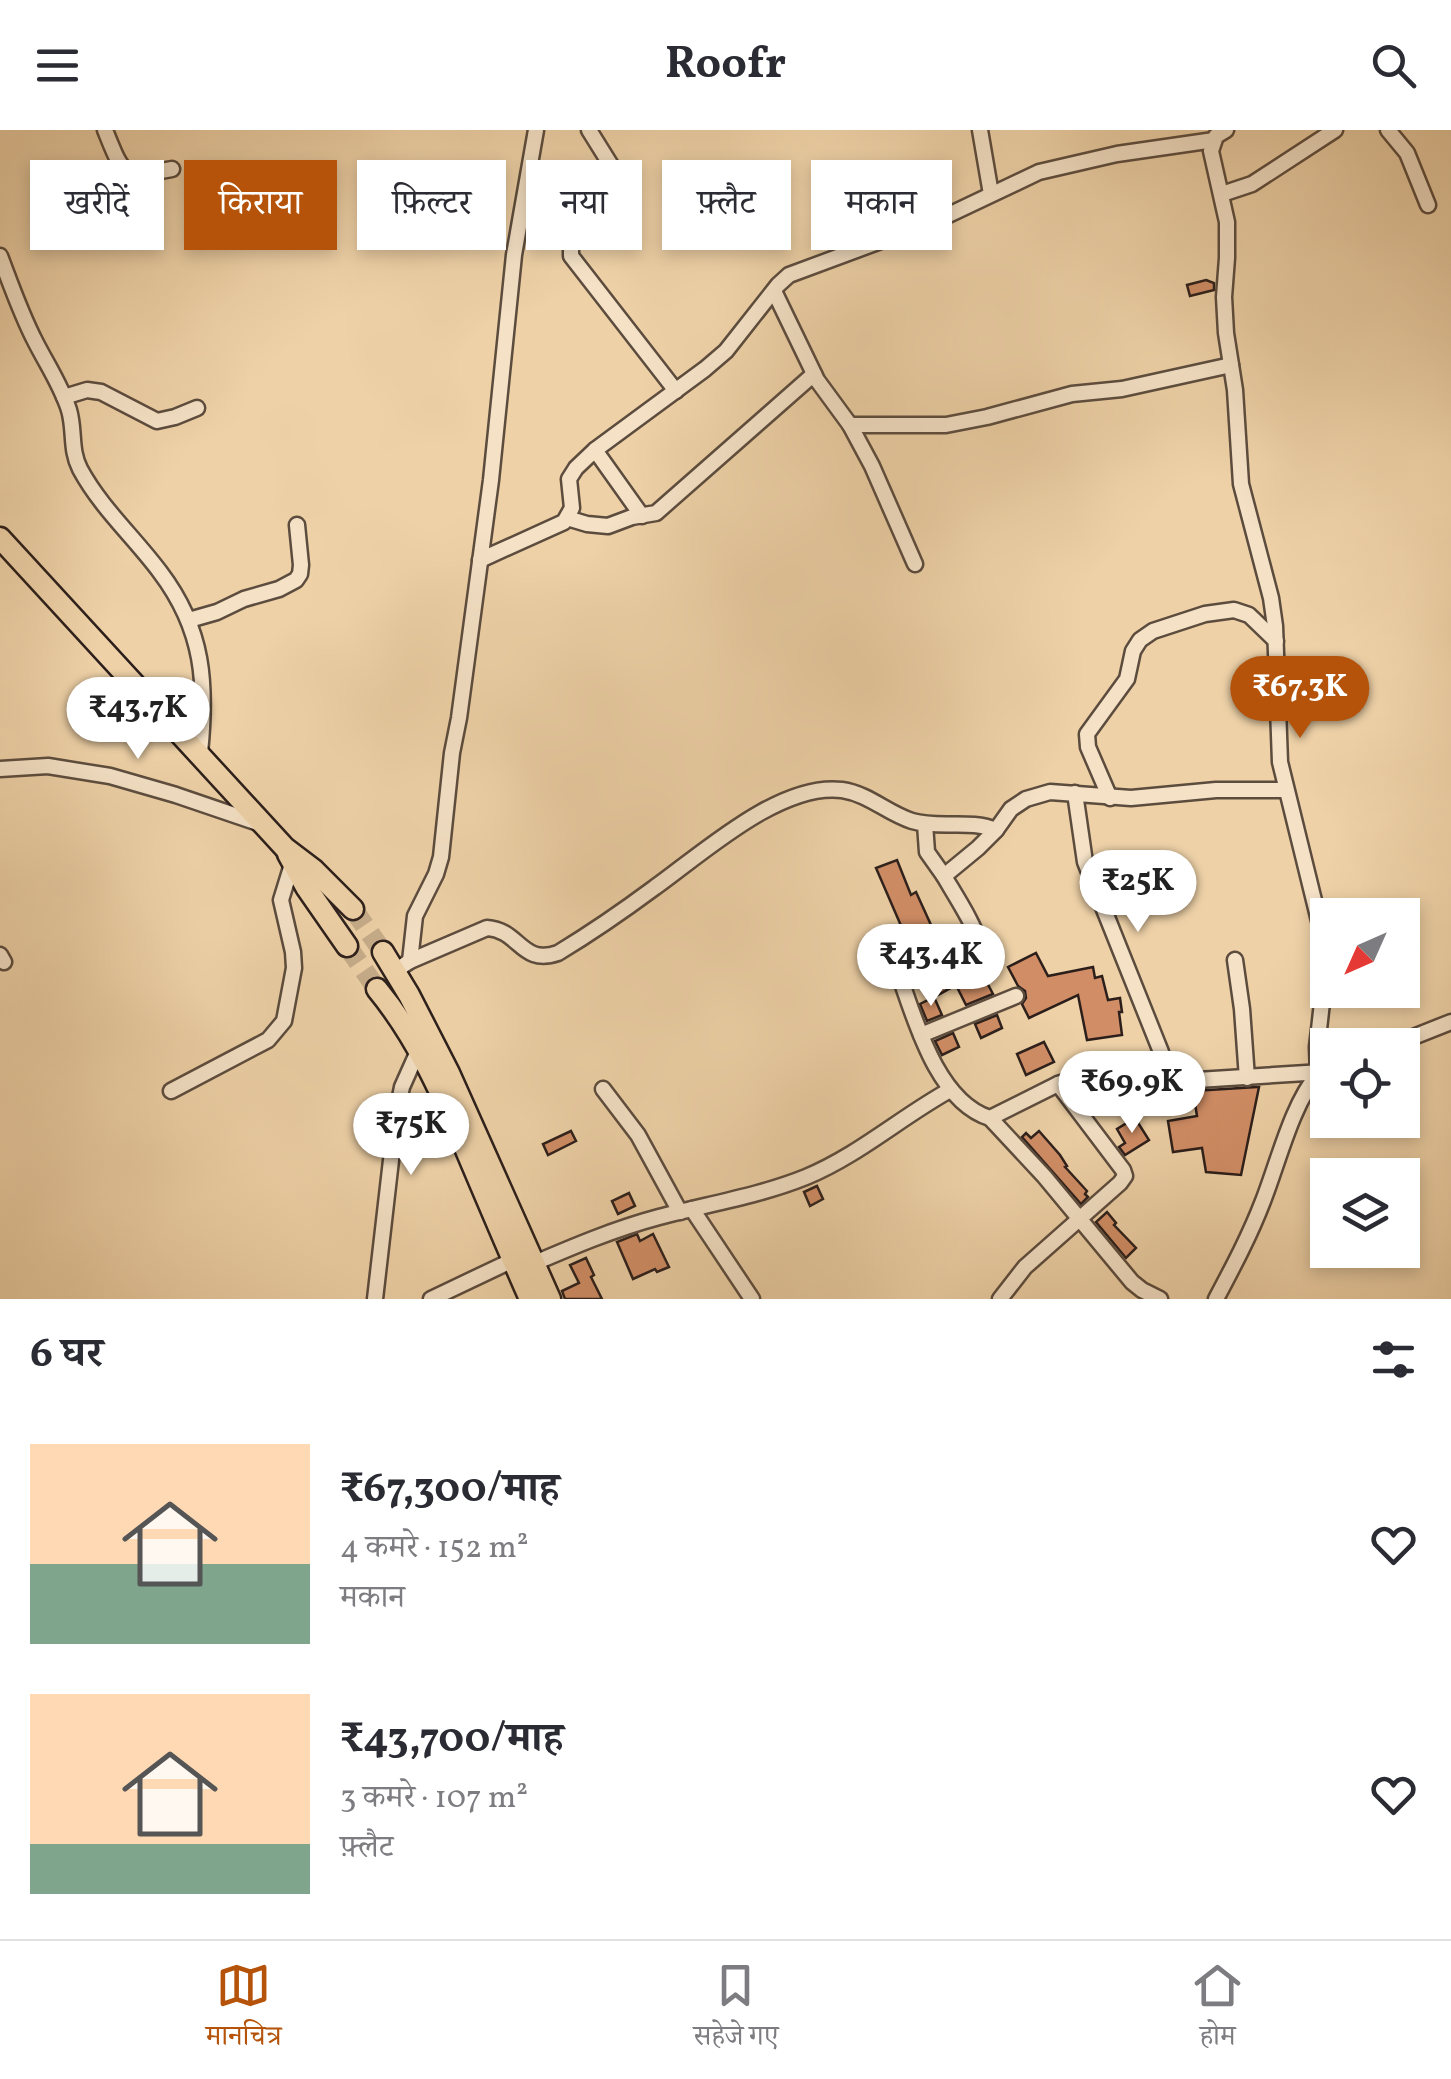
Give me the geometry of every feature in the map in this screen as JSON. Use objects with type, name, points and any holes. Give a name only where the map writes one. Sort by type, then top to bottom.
[{"type":"highway","points":[[0,538],[266,826],[291,856],[347,946]]},
{"type":"highway","points":[[291,856],[334,888],[353,909]]},
{"type":"highway","points":[[383,952],[403,966],[449,1073],[521,1264],[530,1299]]},
{"type":"highway","points":[[377,988],[419,1049],[521,1264],[550,1299]]},
{"type":"street","points":[[105,130],[126,171],[139,175],[172,169]]},
{"type":"street","points":[[403,966],[414,916],[441,857],[514,256],[536,130]]},
{"type":"street","points":[[589,130],[622,183],[624,193],[571,243],[571,256],[676,391]]},
{"type":"street","points":[[980,130],[991,194]]},
{"type":"street","points":[[1222,194],[1252,184],[1335,130]]},
{"type":"street","points":[[1388,130],[1407,154],[1428,205]]},
{"type":"street","points":[[480,560],[568,518],[572,508],[569,479],[576,468],[726,351],[782,280],[799,270],[916,228],[1038,172],[1220,135]]},
{"type":"street","points":[[1220,135],[1211,151],[1228,238],[1224,317],[1236,390],[1241,484],[1271,598],[1278,741],[1285,790],[1323,937],[1324,994],[1320,1028]]},
{"type":"street","points":[[0,256],[21,312],[64,397],[75,458],[81,470],[110,514],[159,571],[189,620],[202,672],[200,754]]},
{"type":"street","points":[[774,291],[814,374],[850,426],[888,500],[914,564]]},
{"type":"street","points":[[850,426],[956,423],[1072,394],[1122,389],[1231,364]]},
{"type":"street","points":[[568,518],[601,526],[662,510],[814,374]]},
{"type":"street","points":[[64,397],[87,390],[101,392],[158,421],[197,408]]},
{"type":"street","points":[[595,450],[642,516]]},
{"type":"street","points":[[189,620],[296,580],[301,566],[297,525]]},
{"type":"street","points":[[1110,798],[1088,747],[1087,734],[1128,678],[1140,640],[1153,631],[1188,619],[1234,610],[1249,616],[1276,641]]},
{"type":"street","points":[[0,769],[48,766],[110,776],[266,826]]},
{"type":"street","points":[[403,966],[487,928],[508,934],[533,955],[547,957],[558,953],[757,813],[784,800],[823,790],[867,797],[925,824],[984,825],[996,830]]},
{"type":"street","points":[[944,876],[978,848],[1012,809],[1026,799],[1050,792],[1131,798],[1216,790],[1285,790]]},
{"type":"street","points":[[1075,794],[1085,862],[1161,1052],[1166,1082]]},
{"type":"street","points":[[925,824],[927,852],[978,938],[975,946],[904,982],[921,1035],[950,1090],[974,1111],[990,1118],[1137,1287],[1160,1299]]},
{"type":"street","points":[[171,1091],[268,1040],[284,1021],[294,968],[280,900],[291,856]]},
{"type":"street","points":[[1234,960],[1247,1078]]},
{"type":"street","points":[[921,1035],[1016,996]]},
{"type":"street","points":[[1420,1034],[1451,1022]]},
{"type":"street","points":[[375,1299],[396,1117],[402,1087],[419,1049]]},
{"type":"street","points":[[990,1118],[1058,1084],[1106,1068],[1166,1082],[1310,1073]]},
{"type":"street","points":[[1216,1299],[1254,1226],[1310,1083]]},
{"type":"street","points":[[1000,1299],[1017,1274],[1120,1183],[1125,1173],[1058,1084]]},
{"type":"street","points":[[604,1089],[686,1211],[752,1299]]},
{"type":"street","points":[[431,1299],[600,1235],[773,1188],[819,1171],[950,1090]]},
{"type":"building","points":[[1206,280],[1214,283],[1214,290],[1190,296],[1187,285]]},
{"type":"building","points":[[897,860],[911,895],[916,892],[931,925],[875,952],[871,943],[902,928],[876,868]]},
{"type":"building","points":[[1036,953],[1048,976],[1093,967],[1095,978],[1102,976],[1108,1000],[1120,998],[1122,1035],[1087,1040],[1078,995],[1029,1018],[1022,1004],[1025,991],[1008,967]]},
{"type":"building","points":[[948,970],[956,985],[938,995],[929,980]]},
{"type":"building","points":[[983,975],[993,994],[966,1005],[957,987]]},
{"type":"building","points":[[934,997],[942,1015],[927,1021],[920,1004]]},
{"type":"building","points":[[997,1015],[1002,1028],[981,1038],[975,1024]]},
{"type":"building","points":[[953,1033],[959,1047],[942,1055],[935,1041]]},
{"type":"building","points":[[1044,1042],[1054,1062],[1026,1075],[1017,1054]]},
{"type":"building","points":[[1259,1087],[1241,1175],[1206,1172],[1202,1148],[1173,1152],[1168,1121],[1197,1116],[1193,1091]]},
{"type":"building","points":[[1135,1118],[1149,1140],[1125,1155],[1119,1147],[1125,1143],[1117,1129]]},
{"type":"building","points":[[571,1131],[576,1141],[548,1155],[543,1144]]},
{"type":"building","points":[[1039,1131],[1087,1191],[1088,1197],[1081,1204],[1022,1137],[1026,1133],[1031,1138]]},
{"type":"building","points":[[817,1186],[823,1199],[810,1206],[804,1192]]},
{"type":"building","points":[[629,1193],[635,1206],[618,1214],[612,1201]]},
{"type":"building","points":[[1107,1212],[1136,1248],[1126,1258],[1096,1222]]},
{"type":"building","points":[[637,1234],[640,1241],[653,1234],[669,1267],[633,1279],[617,1242]]},
{"type":"building","points":[[586,1258],[602,1299],[565,1299],[562,1291],[579,1283],[570,1265]]},
{"type":"tunnel","points":[[353,909],[383,952]]},
{"type":"tunnel","points":[[347,946],[377,989]]}]
